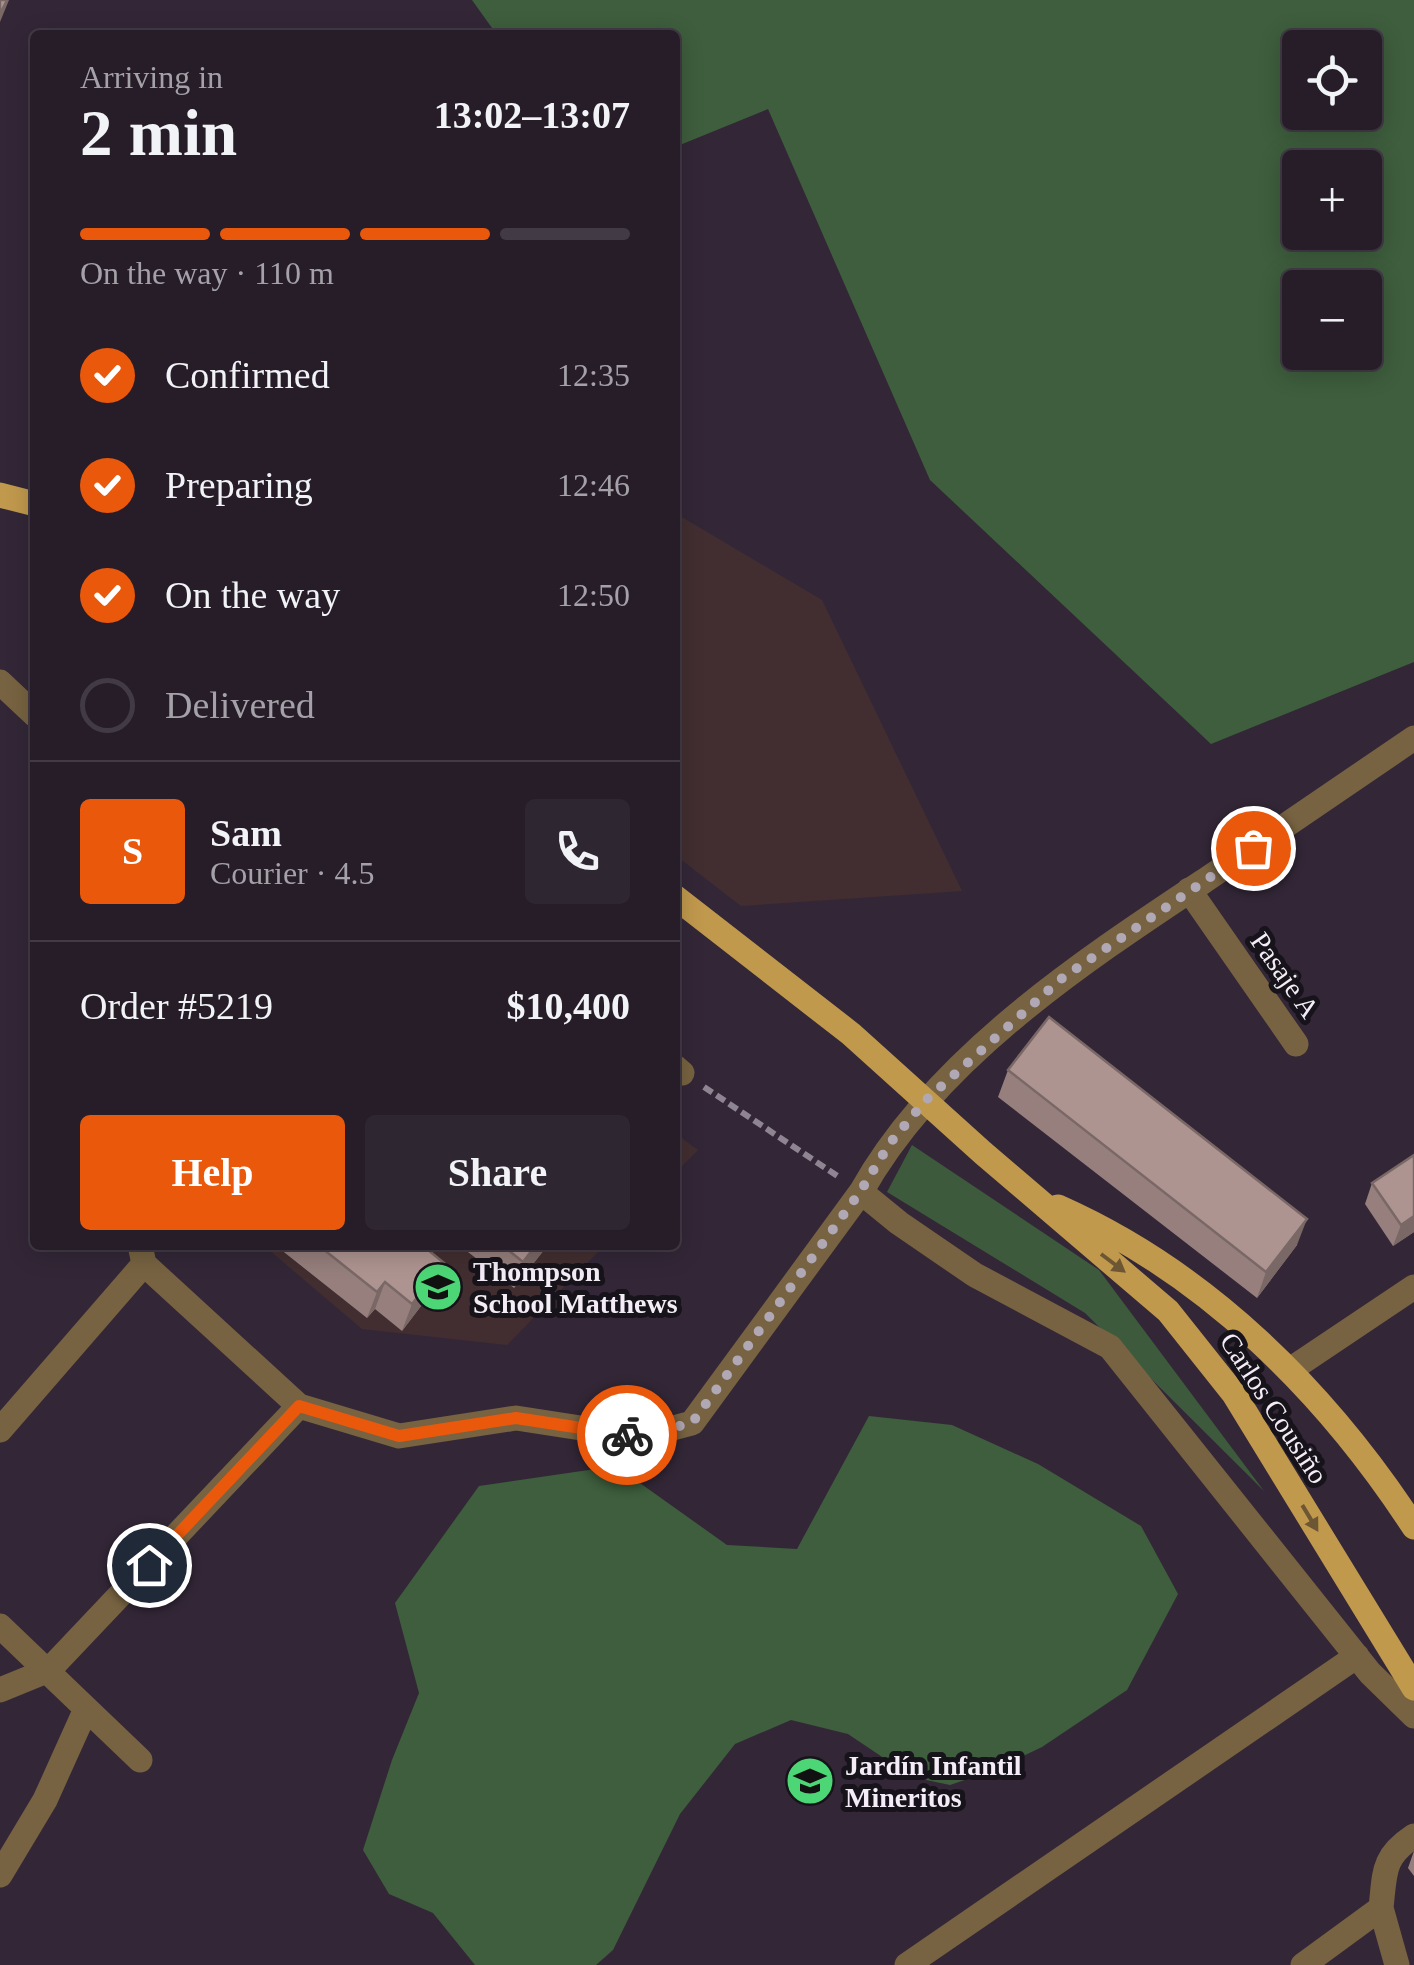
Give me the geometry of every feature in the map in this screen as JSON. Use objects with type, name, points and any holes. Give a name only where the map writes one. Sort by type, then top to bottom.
[{"type":"main road","points":[[0,495],[30,503]]},
{"type":"main road","name":"Carlos Cousiño","points":[[680,902],[851,1034],[983,1153],[1146,1290],[1234,1394],[1414,1688]]},
{"type":"main road","name":"Carlos Cousiño","points":[[1040,1198],[1151,1255],[1256,1338],[1290,1370],[1362,1454],[1414,1528]]},
{"type":"street","points":[[0,682],[30,711]]},
{"type":"street","points":[[0,1430],[142,1255],[299,1406],[399,1436],[516,1418],[638,1436],[692,1423],[860,1192],[890,1143],[926,1100],[1061,979],[1414,738]]},
{"type":"street","name":"Pasaje A","points":[[1189,890],[1296,1044]]},
{"type":"street","points":[[860,1192],[975,1275],[1110,1347],[1383,1689],[1414,1716]]},
{"type":"street","points":[[1290,1370],[1414,1288]]},
{"type":"street","points":[[0,1690],[49,1670],[299,1406]]},
{"type":"street","points":[[0,1626],[140,1760]]},
{"type":"street","points":[[906,1965],[1357,1656]]},
{"type":"street","points":[[0,1874],[45,1800],[86,1709]]},
{"type":"street","points":[[1398,1965],[1381,1908],[1386,1862],[1395,1848],[1414,1836]]},
{"type":"street","points":[[1302,1965],[1381,1908]]},
{"type":"path","points":[[680,1071],[860,1192]]},
{"type":"shaded area","points":[[680,516],[822,600],[962,891],[741,906],[680,859]]},
{"type":"shaded area","name":"Thompson School Matthews","points":[[680,1137],[698,1150],[680,1168]]},
{"type":"shaded area","name":"Thompson School Matthews","points":[[269,1250],[600,1250],[507,1345],[362,1329]]},
{"type":"green space","points":[[472,0],[1414,0],[1414,662],[1211,744],[930,480],[768,109],[680,145],[680,30],[493,30]]},
{"type":"green space","points":[[912,1145],[1099,1270],[1264,1491],[1085,1313],[887,1192]]},
{"type":"green space","points":[[869,1416],[952,1425],[1038,1464],[1141,1526],[1178,1594],[1127,1690],[1042,1747],[950,1785],[912,1777],[848,1734],[791,1720],[735,1744],[680,1814],[613,1950],[596,1965],[475,1965],[433,1913],[389,1894],[363,1850],[419,1693],[395,1603],[479,1486],[616,1466],[727,1545],[797,1549]]},
{"type":"building","points":[[1049,1017],[1307,1219],[1266,1272],[1008,1070]]},
{"type":"building","points":[[1414,1155],[1414,1216],[1401,1225],[1372,1183]]},
{"type":"building","points":[[324,1250],[428,1250],[444,1263],[412,1304],[385,1282],[377,1292]]},
{"type":"building","points":[[508,1250],[532,1250],[523,1262]]},
{"type":"way so far","points":[[627,1435],[692,1423],[860,1192],[890,1143],[926,1100],[1061,979],[1253,848]]},
{"type":"place","name":"Thompson School Matthews","points":[[438,1287]]},
{"type":"place","name":"Jardín Infantil Mineritos","points":[[810,1781]]},
{"type":"route","points":[[149,1565],[299,1406],[399,1436],[516,1418],[627,1435]]}]
